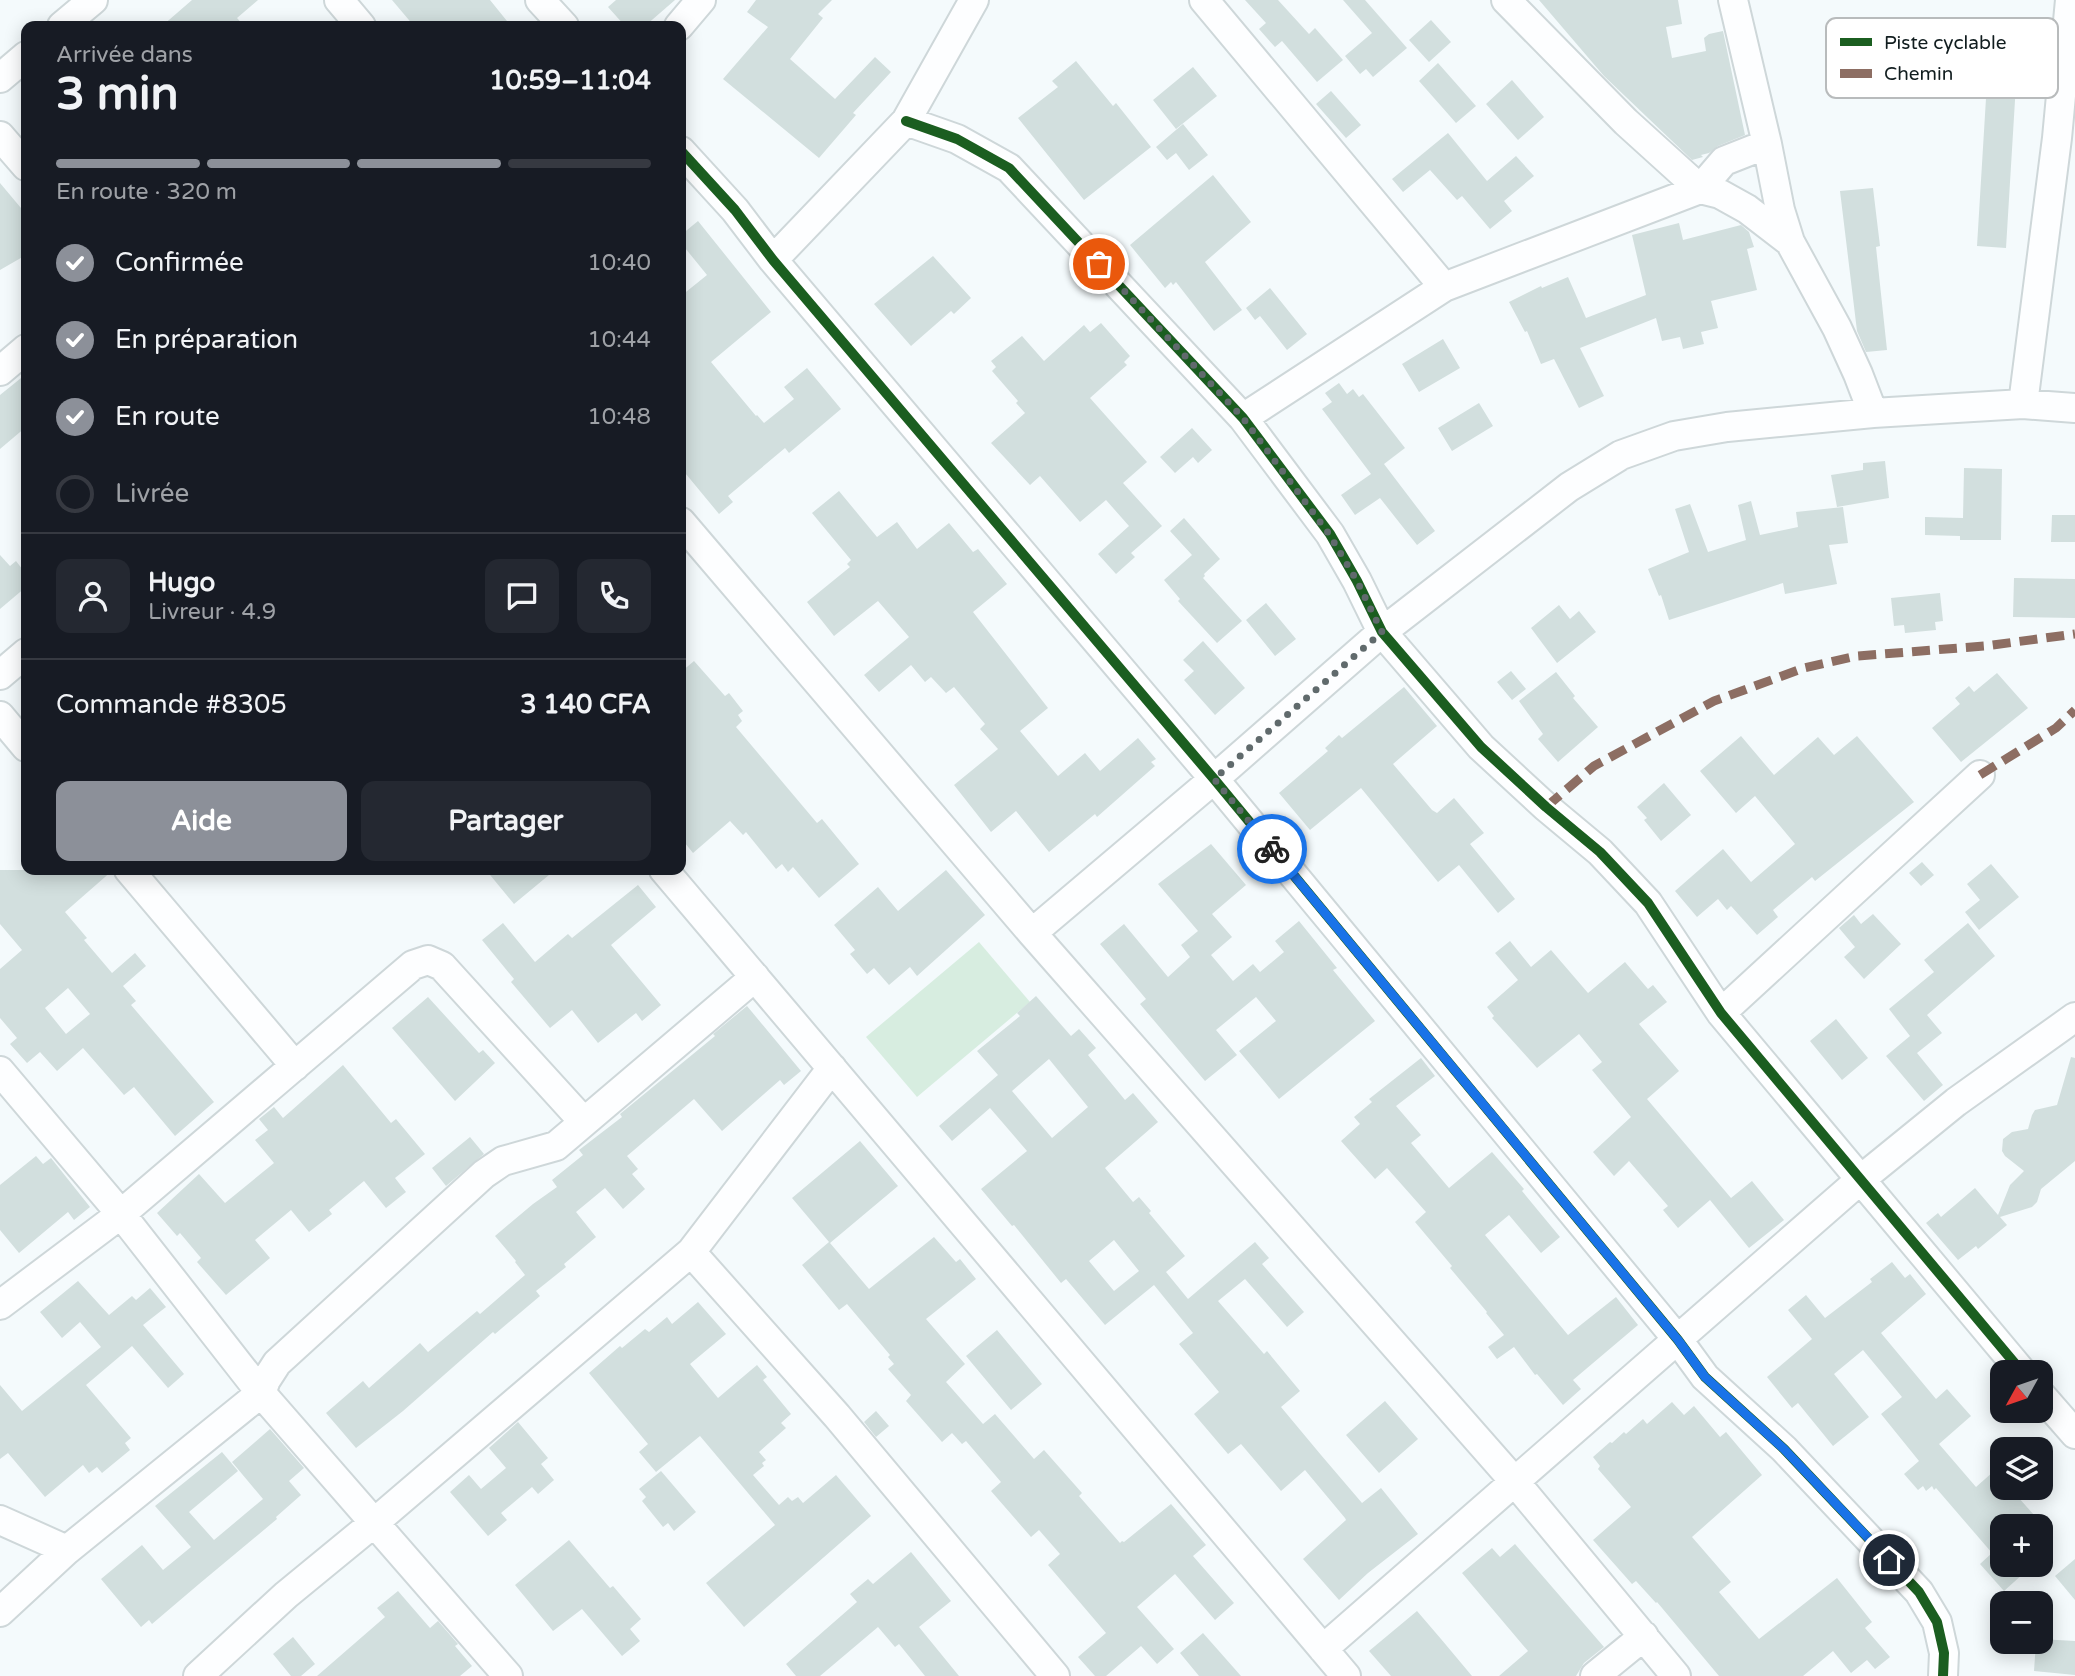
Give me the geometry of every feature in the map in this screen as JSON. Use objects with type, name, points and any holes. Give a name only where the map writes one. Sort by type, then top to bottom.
[{"type":"street","points":[[68,21],[93,0]]},
{"type":"street","points":[[339,0],[357,21]]},
{"type":"street","points":[[540,0],[559,21]]},
{"type":"street","points":[[683,21],[701,0]]},
{"type":"street","points":[[773,260],[906,121],[974,0]]},
{"type":"street","points":[[1204,0],[1444,287]]},
{"type":"street","points":[[1506,0],[1626,122],[1700,190],[1720,194],[1747,209],[1790,242]]},
{"type":"street","points":[[1733,0],[1780,210],[1790,242],[1837,328],[1873,413]]},
{"type":"street","points":[[2023,404],[2066,139],[2070,0]]},
{"type":"street","points":[[0,78],[21,60]]},
{"type":"street","points":[[906,121],[957,139],[1009,168],[1243,418],[1329,534],[1357,581],[1382,632],[1481,747],[1600,852],[1648,902],[1721,1013],[2012,1360]]},
{"type":"street","points":[[0,136],[21,160]]},
{"type":"street","points":[[1243,418],[1444,287],[1700,190],[1724,161],[1767,144]]},
{"type":"street","points":[[686,156],[735,210],[773,260],[1214,779],[1678,1340],[1705,1377],[1784,1449],[1919,1592],[1937,1622],[1944,1653],[1943,1676]]},
{"type":"street","points":[[0,371],[21,353]]},
{"type":"street","points":[[1032,933],[1382,632],[1569,486],[1621,455],[1675,436],[1873,413],[2023,404],[2075,408]]},
{"type":"street","points":[[686,528],[1032,933],[1515,1482],[1676,1676]]},
{"type":"street","points":[[0,675],[21,657]]},
{"type":"street","points":[[0,716],[21,741]]},
{"type":"street","points":[[1721,1013],[1980,775]]},
{"type":"street","points":[[141,875],[295,1066]]},
{"type":"street","points":[[668,875],[1346,1676]]},
{"type":"street","points":[[0,1305],[121,1214],[413,965],[428,960],[442,966],[584,1122]]},
{"type":"street","points":[[0,1612],[67,1550],[261,1394],[277,1363],[484,1174],[503,1161],[556,1146],[755,977]]},
{"type":"street","points":[[1323,1649],[1860,1180],[1956,1102],[2075,1017]]},
{"type":"street","points":[[198,1676],[286,1595],[691,1252],[832,1068]]},
{"type":"street","points":[[0,1071],[121,1214],[261,1394],[508,1676]]},
{"type":"street","points":[[691,1252],[837,1416],[1055,1676]]},
{"type":"street","points":[[2053,1409],[2075,1434]]},
{"type":"street","points":[[0,1520],[67,1550]]},
{"type":"street","points":[[1595,1676],[1644,1636]]},
{"type":"green space","points":[[979,942],[1030,1002],[917,1097],[866,1037]]},
{"type":"building","points":[[192,0],[258,0],[237,18],[240,21],[168,21]]},
{"type":"building","points":[[392,0],[490,0],[507,21],[410,21]]},
{"type":"building","points":[[616,0],[675,0],[651,21],[621,21],[608,7]]},
{"type":"building","points":[[756,0],[832,0],[818,14],[823,18],[790,59],[835,99],[875,57],[891,72],[853,113],[856,115],[819,158],[723,79],[768,27],[747,12]]},
{"type":"building","points":[[1245,0],[1278,0],[1309,34],[1315,28],[1343,60],[1317,82],[1282,41],[1275,47],[1259,29],[1266,23]]},
{"type":"building","points":[[1343,0],[1365,0],[1407,48],[1373,77],[1366,69],[1360,74],[1345,56],[1372,33]]},
{"type":"building","points":[[1539,0],[1678,0],[1682,24],[1666,27],[1672,58],[1706,51],[1704,38],[1723,31],[1745,135],[1692,160],[1604,76]]},
{"type":"building","points":[[1431,20],[1451,42],[1429,62],[1409,40]]},
{"type":"building","points":[[1076,61],[1113,106],[1116,103],[1151,147],[1084,200],[1018,118],[1058,87],[1052,81]]},
{"type":"building","points":[[1438,63],[1476,106],[1456,123],[1419,81]]},
{"type":"building","points":[[1193,67],[1217,96],[1176,129],[1153,100]]},
{"type":"building","points":[[1512,80],[1544,117],[1518,140],[1486,104]]},
{"type":"building","points":[[1331,91],[1361,125],[1346,138],[1316,104]]},
{"type":"building","points":[[1986,98],[2015,98],[2006,248],[1977,246]]},
{"type":"building","points":[[1183,124],[1208,155],[1189,170],[1176,153],[1167,160],[1156,147]]},
{"type":"building","points":[[1448,133],[1487,181],[1516,156],[1534,176],[1504,201],[1512,211],[1490,229],[1462,196],[1457,200],[1430,170],[1403,192],[1392,179]]},
{"type":"building","points":[[1213,175],[1251,222],[1205,262],[1242,310],[1214,331],[1176,282],[1173,285],[1171,282],[1165,288],[1130,245]]},
{"type":"building","points":[[0,183],[21,208],[21,258],[0,270]]},
{"type":"building","points":[[1873,188],[1887,350],[1866,352],[1857,331],[1840,191]]},
{"type":"building","points":[[698,221],[771,312],[711,362],[756,416],[764,423],[794,399],[784,387],[807,368],[841,409],[789,453],[785,448],[728,496],[733,502],[719,514],[686,474],[686,292],[707,275],[686,249],[686,231]]},
{"type":"building","points":[[1679,223],[1683,240],[1741,225],[1749,232],[1754,247],[1747,249],[1757,290],[1711,301],[1718,328],[1701,332],[1704,344],[1683,349],[1680,337],[1662,341],[1656,318],[1580,348],[1604,396],[1579,408],[1554,359],[1541,364],[1527,331],[1525,332],[1509,302],[1541,286],[1542,288],[1568,277],[1586,318],[1646,295],[1632,235]]},
{"type":"building","points":[[933,256],[971,298],[954,314],[951,311],[911,346],[874,304]]},
{"type":"building","points":[[1270,288],[1307,334],[1287,350],[1260,316],[1255,320],[1246,308]]},
{"type":"building","points":[[1101,323],[1130,356],[1124,362],[1127,365],[1090,398],[1147,462],[1123,483],[1162,526],[1131,553],[1135,557],[1116,574],[1098,554],[1129,526],[1106,500],[1080,522],[1040,476],[1030,485],[991,443],[1025,413],[992,371],[996,367],[991,361],[1022,336],[1044,361],[1084,325],[1090,332]]},
{"type":"building","points":[[1443,339],[1460,368],[1419,392],[1402,364]]},
{"type":"building","points":[[21,378],[21,431],[0,449],[0,395]]},
{"type":"building","points":[[1339,383],[1347,394],[1353,389],[1359,397],[1363,394],[1405,448],[1384,464],[1435,531],[1417,545],[1380,498],[1355,515],[1341,495],[1371,474],[1322,409],[1332,402],[1325,393]]},
{"type":"building","points":[[1479,403],[1493,426],[1452,451],[1438,428]]},
{"type":"building","points":[[1192,428],[1212,450],[1198,463],[1193,457],[1175,473],[1160,457]]},
{"type":"building","points":[[1885,461],[1889,498],[1837,507],[1831,475],[1863,470],[1863,463]]},
{"type":"building","points":[[1964,468],[2002,469],[2001,540],[1960,540],[1960,536],[1925,535],[1925,517],[1963,518]]},
{"type":"building","points":[[839,491],[877,537],[897,522],[917,549],[949,523],[973,552],[978,549],[1007,584],[973,612],[1048,708],[1020,731],[1058,776],[1085,753],[1100,771],[1138,738],[1156,759],[1151,762],[1155,766],[1097,817],[1095,814],[1049,852],[1016,811],[991,832],[954,785],[998,749],[980,729],[985,724],[954,687],[946,693],[931,677],[925,682],[911,665],[879,692],[864,675],[909,637],[878,601],[834,636],[807,602],[850,567],[847,564],[851,560],[812,513]]},
{"type":"building","points":[[1751,501],[1760,535],[1798,527],[1796,512],[1843,507],[1848,543],[1829,545],[1837,584],[1785,594],[1783,583],[1669,620],[1661,595],[1659,596],[1648,569],[1689,552],[1675,509],[1690,504],[1708,552],[1746,540],[1738,505]]},
{"type":"building","points":[[2052,515],[2075,515],[2075,542],[2051,542]]},
{"type":"building","points":[[1184,518],[1220,559],[1203,578],[1242,621],[1217,643],[1178,601],[1180,599],[1164,580],[1192,555],[1170,531]]},
{"type":"building","points":[[0,555],[10,566],[16,561],[21,568],[21,591],[0,609]]},
{"type":"building","points":[[2014,578],[2075,579],[2075,618],[2013,617]]},
{"type":"building","points":[[1940,593],[1943,621],[1935,622],[1936,630],[1905,633],[1904,625],[1894,626],[1891,598]]},
{"type":"building","points":[[1266,603],[1296,639],[1275,656],[1246,620]]},
{"type":"building","points":[[1559,605],[1570,619],[1579,611],[1596,632],[1557,663],[1531,628]]},
{"type":"building","points":[[1203,641],[1245,688],[1215,715],[1184,680],[1194,671],[1183,660]]},
{"type":"building","points":[[694,661],[725,696],[729,693],[743,711],[738,715],[742,721],[736,727],[817,823],[822,819],[859,864],[819,898],[793,867],[788,872],[782,864],[776,869],[746,832],[743,835],[730,821],[693,853],[686,844],[686,668]]},
{"type":"building","points":[[1511,671],[1526,689],[1512,700],[1497,682]]},
{"type":"building","points":[[1556,672],[1575,696],[1573,698],[1598,727],[1558,762],[1538,739],[1543,734],[1519,701]]},
{"type":"building","points":[[1997,673],[2028,708],[1961,762],[1932,728],[1960,704],[1955,698],[1969,686],[1974,692]]},
{"type":"building","points":[[1404,687],[1437,726],[1393,764],[1432,810],[1437,813],[1454,798],[1484,833],[1470,844],[1515,899],[1498,913],[1459,865],[1438,882],[1361,788],[1310,830],[1279,793],[1328,751],[1325,748],[1339,735],[1342,738]]},
{"type":"building","points":[[1741,736],[1774,775],[1818,737],[1834,755],[1857,736],[1914,802],[1815,881],[1812,877],[1773,910],[1778,917],[1757,935],[1731,906],[1727,910],[1718,899],[1697,917],[1675,891],[1723,849],[1751,882],[1795,844],[1755,796],[1736,813],[1700,771]]},
{"type":"building","points":[[1664,783],[1691,815],[1661,841],[1637,807]]},
{"type":"building","points":[[1211,844],[1246,885],[1212,914],[1232,937],[1211,955],[1233,981],[1253,964],[1260,972],[1284,952],[1275,941],[1299,921],[1337,968],[1333,970],[1375,1021],[1279,1099],[1239,1051],[1276,1021],[1256,997],[1216,1030],[1237,1055],[1205,1081],[1140,1004],[1146,999],[1100,944],[1124,924],[1168,977],[1190,957],[1181,945],[1198,931],[1158,884]]},
{"type":"building","points":[[1922,862],[1934,875],[1921,886],[1909,873]]},
{"type":"building","points":[[1991,864],[2019,897],[1979,930],[1965,912],[1980,900],[1967,884]]},
{"type":"building","points":[[0,870],[21,870],[21,875],[107,875],[65,912],[112,973],[135,953],[146,966],[123,986],[136,1001],[131,1005],[214,1102],[175,1136],[134,1087],[124,1095],[83,1048],[57,1071],[40,1052],[27,1063],[10,1044],[17,1038],[0,1018],[0,969],[22,950],[0,924]],"holes":[[[68,988],[90,1014],[66,1034],[45,1008]]]},
{"type":"building","points":[[946,870],[985,915],[917,976],[910,967],[889,985],[874,968],[867,974],[850,954],[855,950],[834,925],[878,887],[898,911]]},
{"type":"building","points":[[490,875],[549,875],[514,904]]},
{"type":"building","points":[[638,885],[656,907],[611,945],[661,1005],[642,1021],[636,1013],[598,1043],[572,1010],[550,1028],[511,982],[514,979],[482,940],[503,923],[535,962],[568,934],[572,938]]},
{"type":"building","points":[[1873,914],[1901,944],[1864,979],[1844,957],[1855,947],[1839,928],[1854,915],[1861,924]]},
{"type":"building","points":[[1968,923],[1995,956],[1927,1015],[1942,1033],[1917,1053],[1943,1085],[1924,1101],[1886,1056],[1910,1036],[1889,1009],[1934,972],[1924,960]]},
{"type":"building","points":[[1510,941],[1531,967],[1551,950],[1588,993],[1625,962],[1648,989],[1653,985],[1667,1002],[1639,1024],[1679,1071],[1647,1099],[1731,1198],[1752,1181],[1784,1220],[1749,1248],[1710,1200],[1678,1228],[1663,1210],[1668,1206],[1629,1161],[1614,1176],[1593,1152],[1631,1117],[1592,1070],[1602,1062],[1579,1034],[1537,1068],[1492,1018],[1494,1016],[1487,1007],[1518,980],[1495,953]]},
{"type":"building","points":[[1036,996],[1071,1036],[1079,1029],[1096,1048],[1088,1055],[1125,1100],[1133,1093],[1158,1122],[1105,1168],[1133,1202],[1139,1197],[1185,1256],[1166,1272],[1188,1299],[1255,1242],[1269,1258],[1262,1264],[1304,1312],[1287,1327],[1245,1279],[1218,1301],[1264,1354],[1267,1351],[1300,1391],[1281,1407],[1362,1503],[1381,1488],[1418,1534],[1368,1573],[1339,1600],[1303,1559],[1346,1520],[1345,1518],[1305,1470],[1281,1491],[1241,1444],[1228,1454],[1194,1414],[1219,1392],[1179,1344],[1193,1333],[1154,1285],[1105,1325],[1066,1279],[1061,1283],[981,1189],[1027,1151],[990,1108],[952,1141],[939,1126],[998,1075],[977,1051],[1020,1016],[1017,1013]],"holes":[[[1049,1059],[1088,1107],[1052,1138],[1012,1091]],[[1114,1240],[1139,1271],[1114,1291],[1089,1261]]]},
{"type":"building","points":[[428,997],[479,1053],[483,1050],[495,1063],[455,1101],[392,1028]]},
{"type":"building","points":[[747,1006],[801,1071],[784,1085],[780,1080],[722,1131],[694,1099],[627,1156],[638,1169],[632,1174],[645,1189],[623,1209],[605,1188],[576,1212],[596,1237],[564,1264],[566,1267],[536,1291],[540,1296],[495,1334],[493,1332],[403,1411],[356,1448],[326,1413],[363,1381],[369,1388],[420,1343],[428,1352],[477,1311],[480,1314],[525,1275],[495,1236],[557,1187],[552,1180],[583,1155],[579,1150],[622,1117],[620,1114],[715,1036],[713,1034]]},
{"type":"building","points":[[1836,1019],[1868,1058],[1842,1080],[1810,1041]]},
{"type":"building","points":[[2071,1057],[2075,1058],[2075,1161],[2041,1189],[2037,1202],[2032,1207],[2000,1217],[2007,1225],[1978,1249],[1976,1246],[1958,1260],[1926,1223],[1938,1213],[1941,1217],[1975,1188],[1998,1215],[2010,1185],[2024,1171],[2005,1156],[2002,1151],[2003,1139],[2012,1132],[2028,1129],[2035,1110],[2057,1105]]},
{"type":"building","points":[[1421,1058],[1435,1076],[1396,1106],[1421,1135],[1411,1143],[1449,1188],[1492,1152],[1560,1237],[1541,1253],[1509,1215],[1485,1235],[1568,1335],[1616,1297],[1638,1325],[1573,1380],[1581,1389],[1563,1405],[1514,1347],[1497,1359],[1488,1347],[1504,1335],[1415,1222],[1426,1212],[1387,1168],[1375,1179],[1341,1141],[1360,1124],[1354,1117],[1372,1102],[1369,1099]]},
{"type":"building","points":[[343,1065],[391,1123],[396,1119],[425,1154],[395,1178],[406,1192],[386,1208],[364,1181],[329,1210],[332,1214],[309,1232],[291,1210],[255,1240],[270,1258],[226,1295],[197,1262],[201,1258],[180,1233],[177,1236],[157,1213],[199,1174],[225,1203],[274,1163],[255,1140],[268,1130],[259,1119],[274,1107],[283,1118]]},
{"type":"building","points":[[470,1137],[484,1154],[446,1186],[432,1168]]},
{"type":"building","points":[[860,1141],[898,1186],[830,1243],[869,1289],[934,1237],[956,1262],[960,1259],[976,1279],[926,1319],[965,1364],[946,1382],[983,1424],[995,1414],[1034,1459],[1044,1450],[1082,1493],[1079,1496],[1120,1543],[1171,1504],[1206,1545],[1193,1556],[1234,1603],[1215,1620],[1175,1574],[1137,1607],[1174,1649],[1157,1664],[1141,1646],[1106,1676],[1095,1676],[1078,1657],[1106,1633],[1048,1565],[1060,1554],[1039,1530],[1031,1537],[991,1491],[1001,1482],[966,1441],[962,1444],[952,1433],[942,1442],[906,1401],[911,1395],[888,1369],[894,1364],[888,1357],[890,1355],[847,1304],[839,1310],[802,1265],[829,1242],[792,1198]]},
{"type":"building","points":[[36,1156],[43,1164],[51,1158],[90,1207],[74,1220],[68,1212],[19,1253],[0,1230],[0,1185]]},
{"type":"building","points":[[1892,1262],[1905,1278],[1910,1274],[1926,1294],[1881,1333],[1936,1399],[1947,1389],[1971,1416],[1939,1444],[1976,1487],[1990,1475],[1990,1500],[2021,1500],[2033,1514],[1990,1514],[1990,1551],[1936,1488],[1934,1490],[1932,1486],[1926,1491],[1923,1486],[1918,1490],[1904,1474],[1919,1461],[1881,1414],[1902,1397],[1863,1350],[1834,1374],[1869,1417],[1833,1446],[1798,1403],[1792,1408],[1767,1377],[1812,1339],[1788,1310],[1806,1295],[1825,1318],[1872,1282],[1870,1279]]},
{"type":"building","points":[[78,1281],[109,1315],[132,1296],[136,1300],[150,1288],[166,1307],[143,1325],[184,1374],[168,1388],[132,1346],[86,1385],[131,1438],[125,1443],[130,1450],[102,1473],[97,1467],[89,1473],[83,1465],[45,1497],[8,1453],[0,1459],[0,1385],[22,1411],[101,1347],[80,1322],[62,1338],[40,1312]]},
{"type":"building","points":[[698,1302],[726,1334],[690,1364],[718,1398],[757,1365],[767,1377],[763,1380],[791,1414],[781,1423],[786,1428],[759,1452],[766,1460],[762,1463],[764,1466],[753,1475],[779,1505],[788,1497],[792,1501],[798,1497],[803,1503],[836,1475],[871,1516],[744,1627],[706,1583],[775,1525],[700,1436],[656,1472],[639,1452],[648,1444],[589,1373],[645,1329],[649,1332],[667,1317],[672,1324]]},
{"type":"building","points":[[997,1330],[1042,1384],[1011,1410],[966,1356]]},
{"type":"building","points":[[1385,1401],[1418,1439],[1379,1473],[1346,1435]]},
{"type":"building","points":[[1672,1402],[1684,1415],[1694,1406],[1720,1437],[1726,1432],[1762,1475],[1692,1537],[1731,1582],[1719,1592],[1759,1639],[1837,1578],[1872,1622],[1865,1628],[1890,1657],[1875,1669],[1867,1660],[1851,1673],[1833,1651],[1803,1676],[1719,1676],[1657,1602],[1636,1581],[1632,1584],[1593,1540],[1631,1507],[1598,1469],[1600,1466],[1593,1457],[1643,1419],[1647,1424]]},
{"type":"building","points":[[876,1411],[889,1426],[876,1437],[864,1422]]},
{"type":"building","points":[[518,1422],[548,1458],[541,1464],[554,1480],[538,1494],[532,1487],[501,1513],[507,1520],[488,1536],[450,1492],[469,1475],[481,1489],[506,1468],[489,1448]]},
{"type":"building","points":[[270,1429],[304,1468],[289,1481],[301,1495],[276,1517],[277,1519],[152,1624],[149,1620],[141,1627],[101,1579],[142,1545],[163,1570],[191,1547],[155,1506],[222,1452],[238,1471],[189,1512],[214,1540],[263,1499],[232,1462]]},
{"type":"building","points":[[661,1471],[696,1512],[674,1531],[668,1523],[663,1527],[642,1501],[646,1497],[639,1489]]},
{"type":"building","points":[[569,1540],[641,1619],[630,1629],[640,1641],[622,1656],[582,1609],[553,1631],[515,1585]]},
{"type":"building","points":[[1515,1544],[1604,1647],[1584,1663],[1576,1676],[1499,1676],[1528,1651],[1462,1573],[1492,1548],[1500,1557]]},
{"type":"building","points":[[911,1552],[951,1601],[919,1627],[959,1676],[925,1676],[899,1644],[895,1647],[878,1627],[820,1676],[796,1676],[786,1664],[857,1602],[850,1594],[868,1579],[873,1584]]},
{"type":"building","points":[[1990,1555],[1990,1575],[1980,1564]]},
{"type":"building","points":[[2075,1559],[2075,1600],[2055,1576]]},
{"type":"building","points":[[1992,1577],[2020,1577],[2004,1591]]},
{"type":"building","points":[[398,1591],[430,1628],[438,1621],[472,1666],[460,1676],[317,1676],[385,1617],[377,1608]]},
{"type":"building","points":[[1417,1611],[1472,1676],[1391,1676],[1369,1651]]},
{"type":"building","points":[[1203,1633],[1241,1676],[1199,1676],[1180,1653]]},
{"type":"building","points":[[293,1637],[315,1664],[301,1676],[291,1676],[273,1654]]},
{"type":"building","points":[[2053,1640],[2075,1641],[2075,1675],[2034,1671],[2035,1654],[2053,1654]]},
{"type":"marked path","points":[[1546,807],[1594,766],[1714,701],[1804,668],[1857,656],[1985,646],[2075,634]]},
{"type":"marked path","points":[[1980,775],[2056,728],[2075,710]]},
{"type":"cycle path","points":[[906,121],[957,139],[1009,168],[1243,418],[1330,534],[1382,632],[1481,747],[1600,852],[1648,903],[1721,1013],[2012,1360]]},
{"type":"cycle path","points":[[686,156],[735,210],[773,260],[1214,779],[1678,1340],[1705,1377],[1784,1449],[1919,1592],[1937,1622],[1944,1653],[1943,1676]]},
{"type":"way so far","points":[[1099,264],[1243,418],[1329,534],[1357,581],[1382,632],[1214,779],[1272,849]]},
{"type":"route","points":[[1272,849],[1678,1340],[1705,1377],[1784,1449],[1889,1560]]}]
